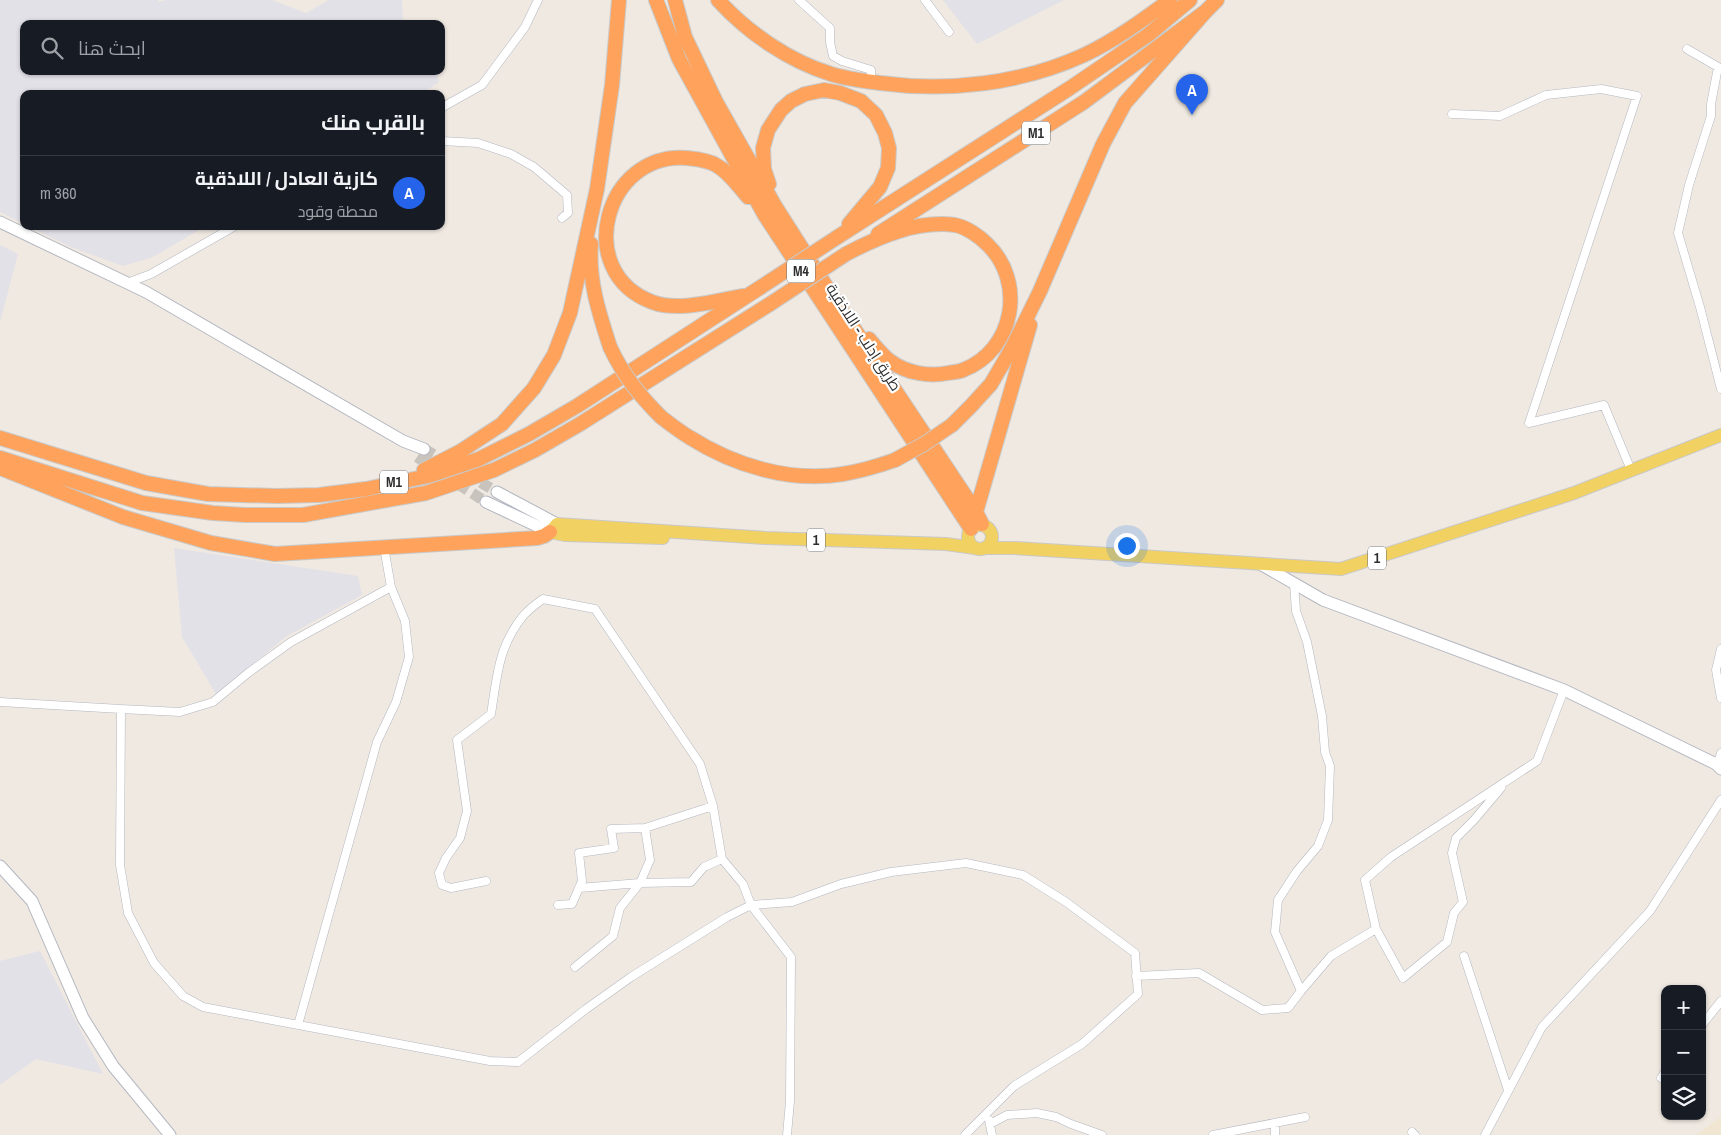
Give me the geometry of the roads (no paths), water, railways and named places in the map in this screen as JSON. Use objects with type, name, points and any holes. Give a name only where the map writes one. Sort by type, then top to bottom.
[{"type":"highway","points":[[619,0],[612,85],[590,247],[595,302],[610,347],[618,365],[630,384],[661,417],[689,437],[718,453],[744,464],[775,472],[806,476],[842,474],[895,460],[924,444],[952,425],[972,406],[990,384],[1012,348],[1040,291],[1103,144],[1124,103],[1206,12]]},
{"type":"highway","name":"طريق إدلب - اللاذقية","points":[[656,0],[679,59],[769,210],[978,526]]},
{"type":"highway","name":"طريق إدلب - اللاذقية","points":[[675,0],[685,37],[769,210],[833,297],[978,526]]},
{"type":"highway","points":[[718,0],[745,26],[773,46],[794,58],[831,74],[871,82],[931,87],[967,86],[1041,71],[1084,55],[1138,24],[1170,0]]},
{"type":"highway","name":"M1","points":[[0,438],[146,483],[208,494],[319,495],[366,489],[406,479],[428,476],[478,459],[530,434],[577,406],[1070,88],[1148,35],[1190,0]]},
{"type":"highway","name":"M1","points":[[0,458],[142,503],[213,513],[245,515],[303,515],[426,493],[494,470],[535,450],[588,419],[1084,102],[1206,12],[1218,0]]},
{"type":"highway","points":[[769,210],[763,148],[768,130],[781,110],[791,101],[805,94],[824,90],[840,93],[862,101],[876,115],[885,133],[889,148],[888,168],[880,187],[836,238]]},
{"type":"highway","points":[[748,295],[674,306],[653,303],[631,292],[618,277],[609,259],[606,237],[607,217],[614,199],[639,170],[658,161],[677,157],[715,164],[769,210]]},
{"type":"highway","points":[[406,479],[462,451],[502,424],[534,388],[554,355],[566,327],[597,189]]},
{"type":"highway","points":[[833,297],[890,361],[913,372],[939,375],[964,370],[986,356],[1000,339],[1009,318],[1011,295],[1007,273],[996,253],[979,236],[956,225],[931,224],[904,230],[869,242],[846,254]]},
{"type":"highway","points":[[978,526],[1040,291]]},
{"type":"highway","points":[[0,468],[123,517],[211,543],[275,554],[537,538],[544,536],[554,528]]},
{"type":"main road","name":"1","points":[[554,528],[565,535],[666,538],[687,533],[766,538],[946,544],[981,548],[1014,548],[1341,569],[1574,493],[1721,435]]},
{"type":"main road","name":"1","points":[[946,544],[978,526]]},
{"type":"main road","points":[[978,526],[992,540],[981,548],[969,542],[978,526]]},
{"type":"main road","points":[[978,526],[1014,548]]},
{"type":"street","points":[[445,106],[482,85],[525,27],[538,0]]},
{"type":"street","points":[[799,0],[830,28],[833,56],[870,70],[871,82]]},
{"type":"street","points":[[925,0],[948,32]]},
{"type":"street","points":[[1687,49],[1718,67],[1711,104],[1711,116],[1689,185],[1678,233],[1700,307],[1721,389]]},
{"type":"street","points":[[1452,114],[1500,116],[1546,95],[1601,89],[1637,96],[1529,422],[1604,405],[1631,470]]},
{"type":"street","points":[[445,141],[478,143],[511,154],[534,167],[567,195],[568,212],[562,218]]},
{"type":"street","points":[[0,222],[154,297],[403,441],[420,453]]},
{"type":"street","points":[[128,283],[151,274],[228,230]]},
{"type":"street","points":[[497,492],[535,514],[554,528]]},
{"type":"street","points":[[486,502],[554,528]]},
{"type":"street","points":[[298,1026],[377,742],[396,702],[409,657],[405,621],[392,586],[384,548]]},
{"type":"street","points":[[1262,565],[1323,600],[1564,690],[1720,760]]},
{"type":"street","points":[[1294,583],[1296,611],[1308,642],[1322,716],[1325,752],[1330,766],[1328,820],[1318,846],[1297,871],[1278,900],[1275,932],[1301,991]]},
{"type":"street","points":[[0,702],[180,712],[213,702],[248,673],[291,642],[392,586]]},
{"type":"street","points":[[486,882],[451,888],[442,885],[439,873],[446,858],[460,838],[467,811],[457,740],[491,714],[500,658],[511,632],[524,615],[543,599],[595,608],[700,764],[713,806],[722,859],[743,884],[751,905],[791,957],[790,1101],[787,1135]]},
{"type":"street","points":[[1721,649],[1716,670],[1721,698]]},
{"type":"street","points":[[1507,780],[1474,820],[1456,838],[1452,853],[1463,902],[1454,913],[1447,942],[1403,978],[1376,929],[1365,880],[1391,857],[1507,780],[1537,761],[1564,690]]},
{"type":"street","points":[[120,709],[120,865],[128,913],[154,964],[183,996],[203,1006],[298,1026],[490,1061],[518,1062],[586,1009],[631,978],[727,917],[751,905],[792,902],[841,884],[891,872],[966,863],[1023,875],[1066,902],[1135,953],[1138,994],[1082,1044],[1014,1086],[965,1135]]},
{"type":"street","points":[[1485,1135],[1542,1026],[1650,911],[1721,800]]},
{"type":"street","points":[[558,905],[572,904],[582,881],[579,853],[614,848],[611,829],[645,828],[713,806]]},
{"type":"street","points":[[575,967],[613,936],[620,908],[640,883],[650,860],[645,828]]},
{"type":"street","points":[[579,888],[640,883],[691,882],[704,867],[722,859]]},
{"type":"street","points":[[0,866],[32,901],[83,1018],[108,1058],[170,1135]]},
{"type":"street","points":[[1136,976],[1199,973],[1262,1010],[1288,1008],[1331,956],[1376,929]]},
{"type":"street","points":[[1464,956],[1508,1090]]},
{"type":"street","points":[[1706,1020],[1721,1001]]},
{"type":"street","points":[[987,1113],[992,1135]]},
{"type":"street","points":[[990,1124],[1007,1115],[1038,1113],[1056,1117],[1102,1135]]},
{"type":"street","points":[[1213,1135],[1305,1117]]},
{"type":"street","points":[[1275,1135],[1276,1123]]},
{"type":"tunnel","points":[[424,449],[497,492]]},
{"type":"tunnel","points":[[417,457],[486,502]]},
{"type":"place","name":"كازية العادل / اللاذقية","points":[[1192,115]]}]
